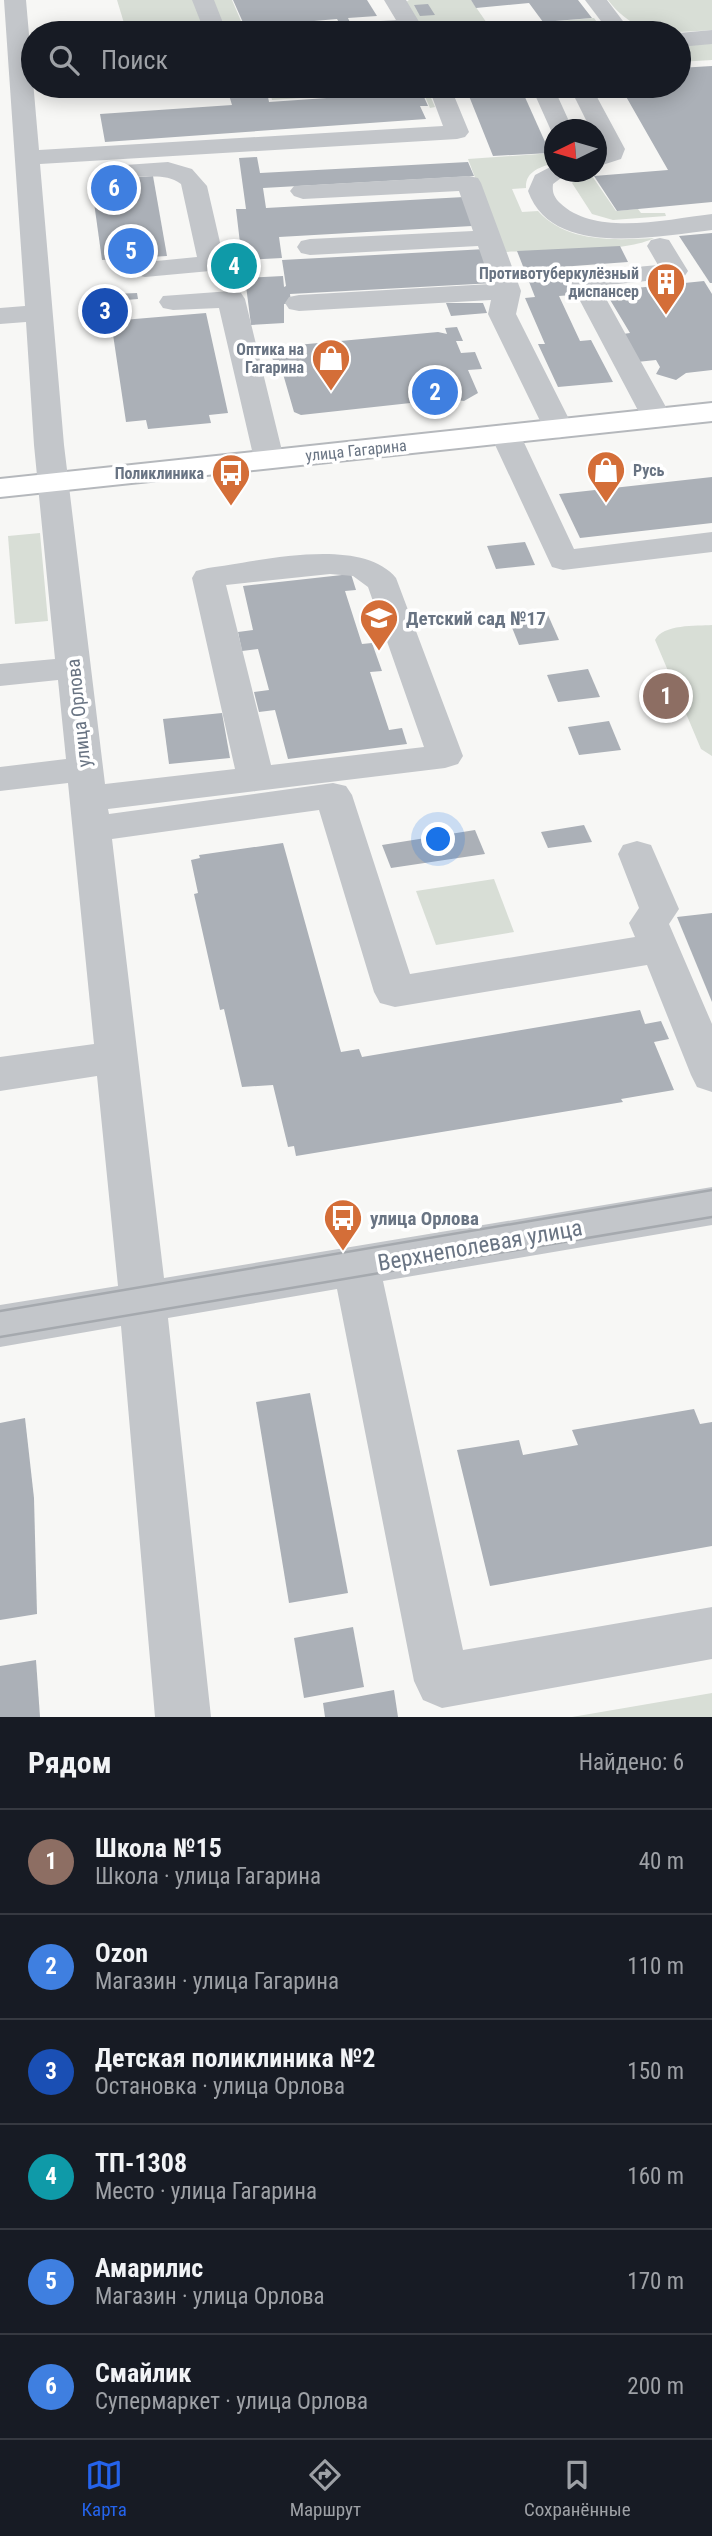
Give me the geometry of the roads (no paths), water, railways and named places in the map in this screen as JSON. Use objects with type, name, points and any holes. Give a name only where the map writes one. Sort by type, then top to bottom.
[{"type":"main road","name":"улица Гагарина","points":[[0,488],[712,412]]},
{"type":"street","name":"улица Орлова","points":[[15,0],[8,28],[18,85],[27,170],[53,482],[143,1302],[183,1717]]},
{"type":"street","points":[[202,0],[211,21]]},
{"type":"street","points":[[395,0],[408,21]]},
{"type":"street","points":[[596,0],[612,21]]},
{"type":"street","points":[[691,39],[712,37]]},
{"type":"street","points":[[0,176],[27,170],[457,132],[444,98]]},
{"type":"street","points":[[547,98],[556,119]]},
{"type":"street","points":[[586,98],[597,119]]},
{"type":"street","points":[[607,138],[613,149],[612,154],[607,156]]},
{"type":"street","points":[[27,170],[162,169],[175,170],[191,179],[195,186],[212,264],[145,269]]},
{"type":"street","points":[[544,179],[540,186],[541,194],[557,216],[580,226],[630,230],[712,222]]},
{"type":"street","points":[[303,191],[470,183],[507,291],[502,314],[559,429]]},
{"type":"street","points":[[310,247],[489,238]]},
{"type":"street","points":[[657,418],[582,280],[675,271],[660,246]]},
{"type":"street","points":[[299,303],[507,291]]},
{"type":"street","points":[[173,302],[230,299],[269,459]]},
{"type":"street","points":[[0,316],[37,313]]},
{"type":"street","points":[[505,434],[563,560],[712,542]]},
{"type":"street","points":[[88,799],[256,779],[445,756],[384,585],[378,577],[363,568],[326,565],[208,578],[256,779]]},
{"type":"street","points":[[0,675],[73,668]]},
{"type":"street","points":[[0,779],[88,799],[333,795],[395,992],[660,948]]},
{"type":"street","points":[[637,854],[659,909],[649,923],[712,1075]]},
{"type":"street","points":[[0,1074],[117,1057]]},
{"type":"street","name":"Верхнеполевая улица","points":[[0,1326],[712,1206]]},
{"type":"street","points":[[356,1266],[442,1681],[712,1633]]},
{"type":"tram line","points":[[0,1311],[712,1190]]},
{"type":"tram line","points":[[0,1337],[712,1217]]},
{"type":"place","name":"Смайлик","points":[[114,188]]},
{"type":"place","name":"Амарилис","points":[[131,251]]},
{"type":"place","name":"ТП-1308","points":[[234,266]]},
{"type":"place","name":"Детская поликлиника №2","points":[[105,311]]},
{"type":"place","name":"Противотуберкулёзный диспансер","points":[[666,316]]},
{"type":"place","name":"Оптика на Гагарина","points":[[331,392]]},
{"type":"place","name":"Ozon","points":[[435,392]]},
{"type":"place","name":"Русь","points":[[606,504]]},
{"type":"place","name":"Поликлиника","points":[[231,507]]},
{"type":"place","name":"Детский сад №17","points":[[379,652]]},
{"type":"place","name":"Школа №15","points":[[666,696]]},
{"type":"place","name":"улица Орлова","points":[[343,1252]]}]
